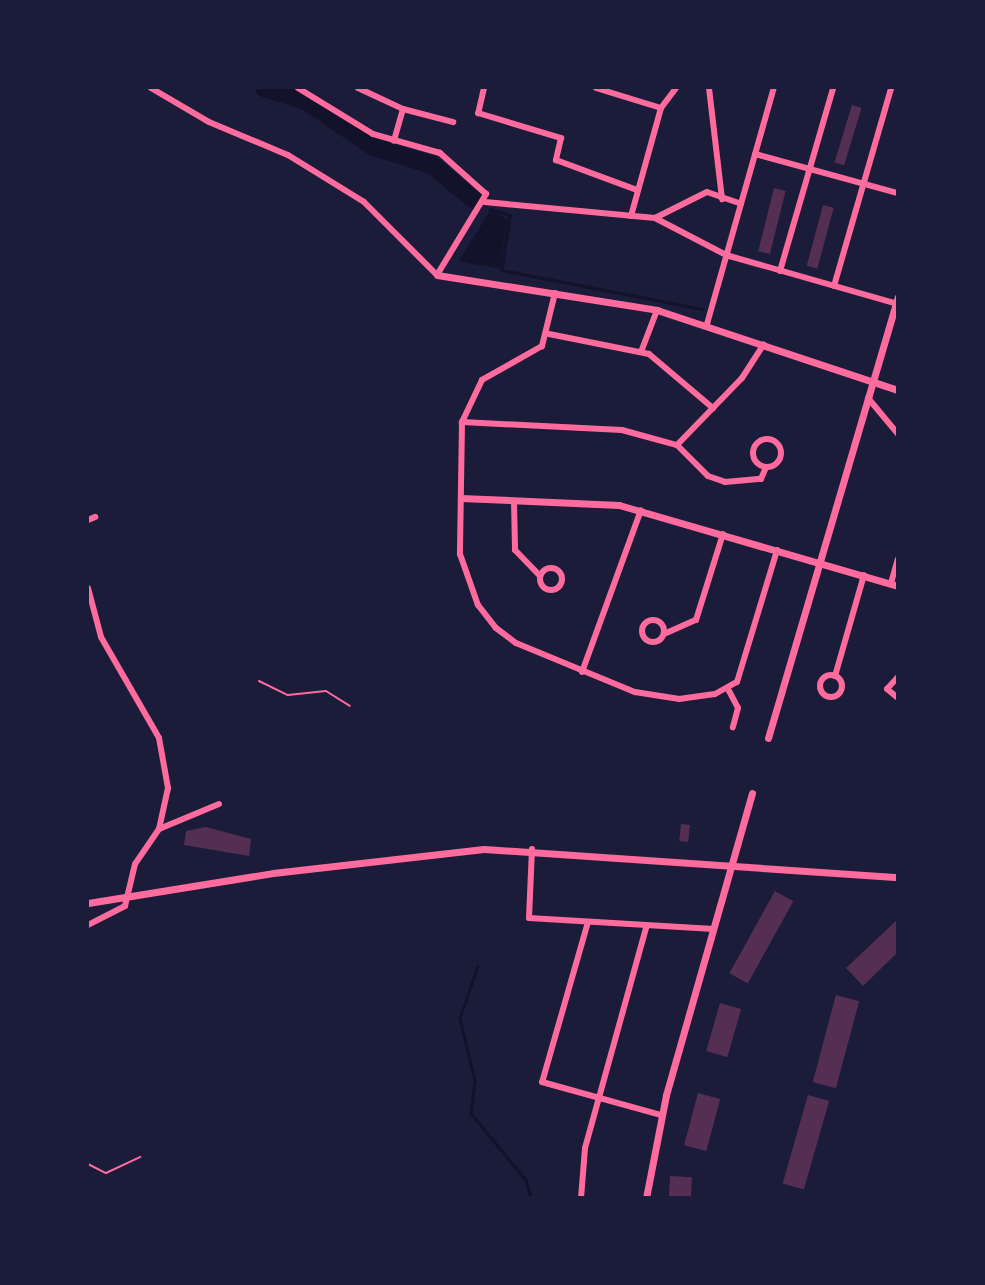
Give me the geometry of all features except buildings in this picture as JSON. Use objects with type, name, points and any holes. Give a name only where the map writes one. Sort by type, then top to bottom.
[{"type":"street","points":[[151,88],[288,155],[364,202],[438,275],[657,310],[707,324],[898,390]]},
{"type":"street","points":[[163,94],[170,88]]},
{"type":"street","points":[[298,88],[394,141],[440,153],[486,194],[485,202],[438,275]]},
{"type":"street","points":[[358,88],[403,109],[453,122]]},
{"type":"street","points":[[484,88],[478,113],[561,138],[556,160],[637,190]]},
{"type":"street","points":[[596,88],[609,89],[661,108]]},
{"type":"street","points":[[631,216],[661,108],[676,88]]},
{"type":"street","points":[[709,88],[722,199]]},
{"type":"street","points":[[707,324],[774,88]]},
{"type":"street","points":[[780,271],[833,88]]},
{"type":"street","points":[[834,286],[891,88]]},
{"type":"street","points":[[394,141],[403,109]]},
{"type":"street","points":[[755,154],[898,193]]},
{"type":"street","points":[[655,218],[707,192],[741,204]]},
{"type":"street","points":[[485,202],[655,218],[726,256],[897,301],[768,738]]},
{"type":"street","points":[[555,293],[549,334],[534,351],[482,380],[462,422],[460,554],[478,605],[516,643],[582,672],[654,696],[697,698],[728,689],[742,669],[777,550]]},
{"type":"street","points":[[641,352],[657,310]]},
{"type":"street","points":[[549,334],[641,352],[658,359],[713,408]]},
{"type":"street","points":[[677,446],[713,408],[764,344]]},
{"type":"street","points":[[868,398],[898,433]]},
{"type":"street","points":[[462,422],[593,425],[677,446],[708,476],[725,482],[755,481],[781,453],[770,439],[753,452],[766,467]]},
{"type":"street","points":[[461,498],[641,510],[894,584],[898,559]]},
{"type":"street","points":[[514,501],[515,550],[540,576]]},
{"type":"street","points":[[582,672],[641,510]]},
{"type":"street","points":[[88,520],[95,517]]},
{"type":"street","points":[[664,634],[696,620],[723,534]]},
{"type":"street","points":[[835,676],[864,575]]},
{"type":"street","points":[[88,588],[101,637],[162,747],[168,788],[159,829]]},
{"type":"street","points":[[898,677],[887,689],[898,698]]},
{"type":"street","points":[[728,689],[738,708],[733,727]]},
{"type":"street","points":[[646,1198],[661,1115],[752,793]]},
{"type":"street","points":[[88,925],[117,914],[142,848],[159,829],[219,804]]},
{"type":"street","points":[[532,849],[529,918],[714,929]]},
{"type":"street","points":[[88,903],[126,895],[421,854],[532,849],[733,862],[898,877]]},
{"type":"street","points":[[588,922],[542,1082],[661,1115]]},
{"type":"street","points":[[581,1198],[599,1099],[647,925]]},
{"type":"path","points":[[259,681],[297,696],[326,691],[350,706]]},
{"type":"path","points":[[88,1164],[106,1173],[141,1157]]},
{"type":"shaded area","points":[[490,211],[507,219],[500,269],[459,261]]},
{"type":"waterway","points":[[264,88],[306,101],[374,147],[432,165],[474,200]]},
{"type":"waterway","points":[[490,209],[510,215],[502,270],[702,309]]},
{"type":"waterway","points":[[478,966],[460,1018],[475,1081],[471,1113],[526,1180],[531,1198]]}]
